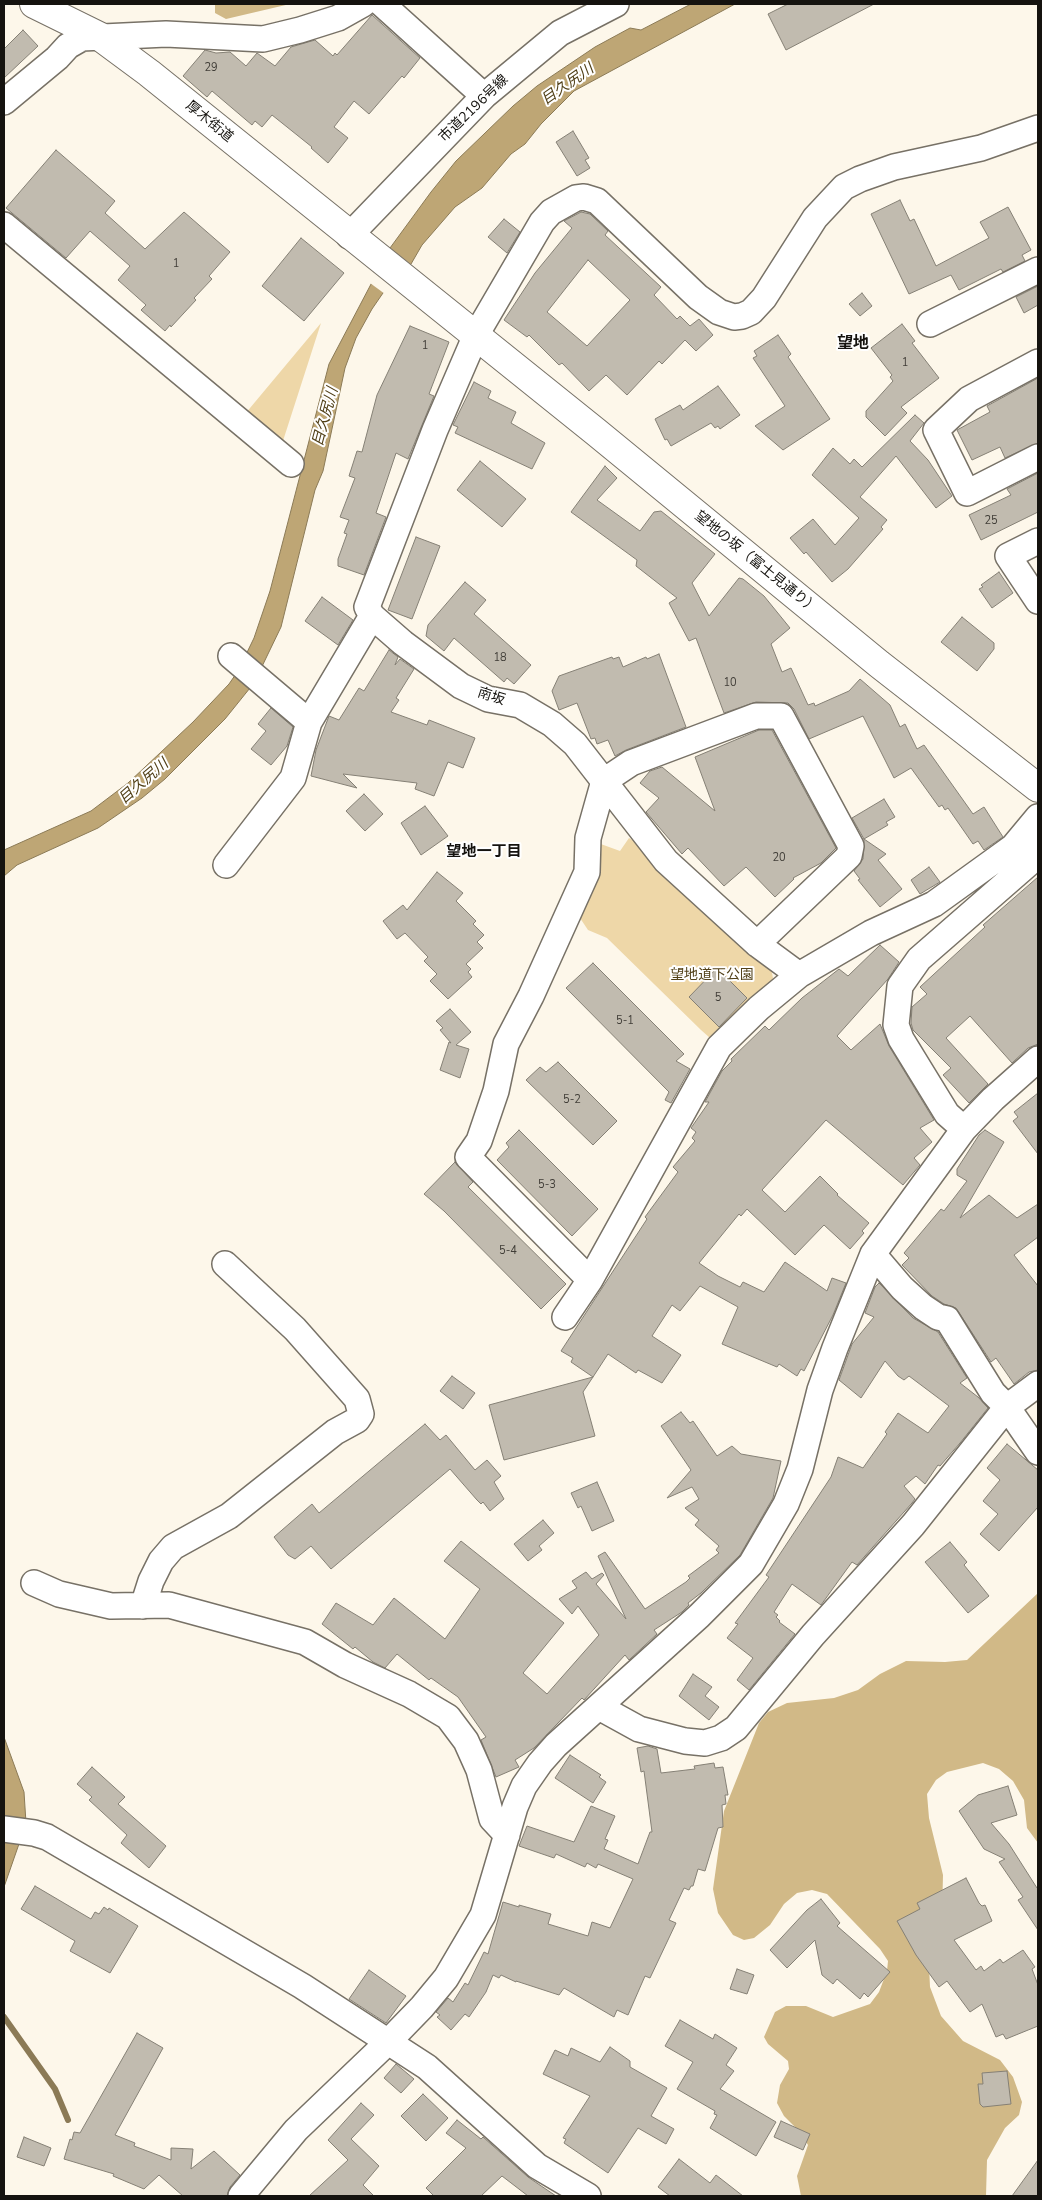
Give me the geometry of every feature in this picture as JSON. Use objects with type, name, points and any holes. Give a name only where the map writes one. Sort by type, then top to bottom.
[{"type":"main road","name":"厚木街道","points":[[34,4],[80,25],[164,86],[349,236],[424,294]]},
{"type":"main road","name":"望地の坂（富士見通り）","points":[[424,294],[879,664],[1038,788]]},
{"type":"street","points":[[4,102],[57,58],[80,25],[166,34],[263,38],[300,30],[338,18],[363,4]]},
{"type":"street","points":[[382,4],[484,96]]},
{"type":"street","name":"市道2196号線","points":[[349,236],[484,96],[560,33],[614,4]]},
{"type":"street","points":[[226,865],[292,778],[309,722],[372,616],[368,607],[371,598],[436,430],[476,335],[542,222],[557,208],[576,198],[584,197],[597,201],[698,297],[719,312],[734,317],[751,312],[758,306],[815,218],[836,194],[853,182],[894,167],[981,148],[1038,128]]},
{"type":"street","points":[[4,225],[291,464]]},
{"type":"street","points":[[930,324],[1038,270]]},
{"type":"street","points":[[1038,362],[969,399],[936,430],[967,492],[1038,457]]},
{"type":"street","points":[[1038,541],[1008,556],[1038,601]]},
{"type":"street","name":"南坂","points":[[372,616],[403,643],[461,686],[488,699],[520,705],[548,720],[575,744],[666,861],[757,944],[799,975]]},
{"type":"street","points":[[231,656],[309,722]]},
{"type":"street","points":[[590,1280],[468,1158],[479,1140],[496,1091],[506,1044],[531,996],[587,872],[588,838],[604,781],[631,763],[756,716],[781,716],[851,846],[849,856],[757,944]]},
{"type":"street","points":[[565,1317],[590,1280],[719,1048],[759,1008],[799,975],[871,933],[934,904],[1013,847],[1038,817]]},
{"type":"street","points":[[964,1129],[946,1114],[901,1039],[896,1025],[900,986],[919,959],[1028,864],[1038,849]]},
{"type":"street","points":[[241,2196],[296,2130],[389,2041],[422,2007],[446,1978],[484,1915],[507,1835],[524,1786],[540,1763],[556,1745],[699,1616],[751,1564],[770,1535],[786,1504],[800,1469],[820,1390],[834,1348],[873,1254],[964,1129],[993,1099],[1038,1059]]},
{"type":"street","points":[[873,1254],[902,1288],[923,1307],[938,1317],[947,1320],[993,1393],[1006,1407],[1038,1452]]},
{"type":"street","points":[[144,1606],[151,1581],[161,1561],[173,1547],[229,1516],[335,1432],[357,1420],[361,1414],[357,1399],[295,1328],[225,1264]]},
{"type":"street","points":[[599,1707],[639,1730],[685,1741],[705,1743],[721,1738],[736,1728],[813,1635],[913,1525],[1006,1407],[1038,1384]]},
{"type":"street","points":[[34,1583],[59,1594],[111,1606],[169,1605],[304,1642],[345,1665],[409,1694],[448,1717],[466,1741],[479,1770],[492,1819],[507,1835]]},
{"type":"street","points":[[14,1831],[47,1837],[302,1986],[389,2041],[427,2067],[537,2166],[588,2196]]},
{"type":"green space","points":[[321,323],[281,447],[245,414]]},
{"type":"green space","name":"望地道下公園","points":[[629,838],[644,847],[771,968],[773,978],[769,989],[719,1036],[710,1038],[607,938],[588,930],[580,918],[597,882],[598,843],[620,851]]},
{"type":"shaded area","points":[[215,4],[290,4],[226,19],[215,13]]},
{"type":"shaded area","points":[[1038,1593],[1038,1843],[1027,1828],[1024,1800],[1013,1781],[999,1769],[983,1763],[947,1772],[936,1780],[927,1794],[929,1818],[943,1875],[942,1914],[929,1966],[930,1987],[941,2016],[963,2041],[1000,2060],[1013,2077],[1022,2102],[1019,2115],[1005,2128],[987,2160],[986,2196],[801,2196],[797,2176],[808,2145],[800,2132],[784,2116],[777,2103],[780,2085],[789,2069],[788,2061],[768,2044],[764,2037],[775,2012],[786,2006],[806,2006],[833,2017],[870,2004],[879,1992],[887,1971],[888,1961],[880,1949],[827,1894],[812,1890],[797,1893],[784,1904],[770,1925],[754,1938],[744,1940],[733,1935],[718,1913],[713,1889],[724,1811],[759,1723],[768,1712],[787,1703],[834,1698],[858,1690],[880,1674],[906,1661],[945,1662],[967,1660]]},
{"type":"water","name":"目久尻川","points":[[691,4],[735,4],[574,91],[541,124],[525,144],[511,154],[482,188],[455,207],[422,245],[411,264],[383,293],[372,309],[356,338],[345,368],[323,471],[315,490],[281,627],[254,683],[225,719],[165,779],[142,798],[98,828],[17,865],[4,876],[4,850],[91,811],[128,783],[193,722],[229,684],[238,671],[254,638],[270,591],[329,364],[390,248],[431,192],[456,161],[513,106],[537,86],[595,47],[630,28],[641,30]]},
{"type":"water","points":[[4,1737],[24,1792],[26,1823],[4,1820]]},
{"type":"water","points":[[4,1839],[20,1841],[4,1887]]},
{"type":"pier","points":[[388,247],[413,266],[385,294],[370,283]]},
{"type":"building","points":[[788,4],[874,4],[786,50],[768,14]]},
{"type":"building","points":[[372,15],[420,58],[404,78],[402,76],[369,114],[354,101],[334,127],[348,138],[328,163],[312,147],[272,115],[262,127],[255,121],[252,125],[212,91],[207,97],[183,76],[205,50],[216,53],[230,52],[246,66],[257,53],[275,66],[291,47],[315,40],[333,56],[335,53],[337,55]]},
{"type":"building","points":[[23,30],[38,46],[4,78],[4,49]]},
{"type":"building","points":[[573,131],[589,158],[585,160],[590,168],[577,176],[556,142]]},
{"type":"building","points":[[56,150],[115,201],[105,213],[145,249],[184,212],[230,252],[209,276],[212,279],[194,298],[196,300],[165,331],[141,310],[146,305],[118,280],[130,266],[90,231],[66,258],[6,208]]},
{"type":"building","points":[[900,200],[910,221],[914,219],[936,266],[989,238],[980,222],[1008,207],[1031,250],[1022,255],[1025,261],[1003,272],[1001,269],[959,290],[951,275],[909,294],[871,214]]},
{"type":"building","points":[[581,212],[590,214],[608,231],[605,235],[661,287],[654,295],[677,319],[680,316],[690,326],[699,319],[713,335],[696,351],[685,340],[662,364],[659,361],[627,395],[606,375],[589,391],[562,363],[559,365],[529,335],[527,337],[504,320],[535,273],[572,228],[564,221]],"holes":[[[588,260],[630,300],[587,346],[547,312]]]},
{"type":"building","points":[[504,219],[520,232],[507,253],[488,237]]},
{"type":"building","points":[[301,238],[344,273],[304,321],[262,286]]},
{"type":"building","points":[[1038,286],[1038,305],[1024,313],[1016,297]]},
{"type":"building","points":[[862,293],[872,306],[860,316],[849,304]]},
{"type":"building","points":[[902,324],[915,341],[912,343],[939,378],[901,407],[907,413],[885,436],[866,417],[866,411],[893,381],[890,377],[892,375],[871,348]]},
{"type":"building","points":[[410,326],[449,342],[429,394],[434,396],[408,459],[396,453],[376,513],[386,517],[364,575],[338,566],[338,559],[347,534],[344,533],[349,520],[340,517],[355,478],[349,476],[357,451],[362,452],[377,395]]},
{"type":"building","points":[[778,335],[791,354],[788,357],[830,419],[783,450],[755,426],[785,406],[753,358],[757,356],[754,351]]},
{"type":"building","points":[[1038,378],[1038,443],[1005,458],[1000,447],[972,460],[957,430],[990,412],[987,406]]},
{"type":"building","points":[[474,382],[491,391],[488,398],[516,412],[511,423],[545,443],[532,469],[455,433],[458,427],[453,425]]},
{"type":"building","points":[[718,386],[740,415],[720,429],[718,426],[715,428],[711,423],[671,446],[667,439],[665,440],[655,419],[680,405],[683,410]]},
{"type":"building","points":[[915,415],[924,423],[910,441],[928,460],[952,496],[936,508],[896,456],[860,497],[887,520],[881,527],[883,529],[848,569],[832,582],[806,552],[804,554],[790,538],[813,519],[835,545],[859,518],[812,475],[833,448],[850,464],[854,459],[862,467]]},
{"type":"building","points":[[480,461],[526,499],[502,527],[457,490]]},
{"type":"building","points":[[605,466],[617,478],[597,500],[640,531],[654,512],[661,511],[715,554],[692,583],[709,616],[739,578],[743,579],[764,596],[790,628],[771,644],[782,672],[791,668],[808,705],[814,703],[815,706],[849,691],[860,679],[890,705],[900,727],[905,724],[917,749],[924,745],[973,814],[984,807],[1003,837],[984,850],[978,841],[973,844],[948,808],[945,810],[942,805],[939,807],[911,768],[894,778],[863,716],[809,739],[794,709],[788,703],[756,702],[724,713],[696,638],[689,641],[669,603],[677,598],[636,566],[637,560],[571,512]]},
{"type":"building","points":[[1038,473],[1038,512],[981,540],[969,515],[1011,495],[1007,489]]},
{"type":"building","points":[[416,537],[440,546],[412,619],[388,610]]},
{"type":"building","points":[[999,572],[1013,593],[992,608],[979,589],[983,587],[981,585]]},
{"type":"building","points":[[465,582],[486,600],[474,614],[531,665],[514,684],[507,678],[504,682],[454,638],[444,651],[426,636],[428,625]]},
{"type":"building","points":[[322,597],[353,620],[338,645],[305,621]]},
{"type":"building","points":[[962,617],[994,643],[994,649],[977,671],[941,642]]},
{"type":"building","points":[[389,650],[398,657],[395,665],[400,659],[414,669],[396,698],[399,700],[391,712],[427,725],[429,720],[475,738],[463,768],[448,762],[434,796],[415,789],[417,783],[343,774],[357,788],[311,776],[316,750],[329,716],[339,720],[359,688],[364,691]]},
{"type":"building","points":[[659,654],[686,727],[615,756],[608,740],[597,744],[595,738],[591,739],[577,703],[559,710],[552,691],[559,676],[612,657],[613,659],[619,657],[623,667],[646,657],[647,659]]},
{"type":"building","points":[[271,708],[293,727],[287,746],[271,765],[251,749],[266,731],[258,724]]},
{"type":"building","points":[[759,730],[772,730],[836,848],[821,863],[793,878],[775,897],[746,867],[724,886],[688,848],[682,854],[646,812],[659,798],[640,783],[650,771],[662,767],[715,811],[695,757]]},
{"type":"building","points":[[364,794],[383,814],[365,831],[346,811]]},
{"type":"building","points":[[884,799],[895,817],[886,822],[888,825],[864,839],[852,818]]},
{"type":"building","points":[[425,806],[448,836],[421,855],[401,823]]},
{"type":"building","points":[[864,839],[886,854],[878,860],[902,889],[880,907],[858,880],[860,879],[854,871],[863,859]]},
{"type":"building","points":[[929,867],[940,882],[920,894],[911,880]]},
{"type":"building","points":[[437,872],[463,893],[456,901],[476,921],[473,924],[484,935],[477,942],[483,948],[466,964],[471,969],[468,972],[472,977],[448,999],[430,981],[437,974],[424,961],[428,957],[405,933],[397,939],[383,921],[403,905],[407,910]]},
{"type":"building","points":[[1038,877],[1038,1044],[1028,1048],[1012,1063],[970,1016],[946,1038],[988,1084],[969,1103],[943,1075],[951,1068],[913,1030],[911,1023],[912,1007],[927,994],[920,987],[985,927],[983,925]]},
{"type":"building","points":[[880,945],[899,962],[888,979],[837,1036],[851,1050],[880,1024],[889,1046],[934,1120],[920,1128],[932,1142],[914,1158],[920,1165],[903,1185],[826,1120],[762,1190],[785,1212],[820,1176],[837,1195],[869,1223],[862,1231],[864,1233],[850,1249],[824,1225],[795,1255],[747,1209],[741,1216],[739,1214],[699,1263],[718,1276],[740,1287],[743,1282],[764,1292],[785,1262],[827,1291],[832,1278],[846,1283],[833,1315],[804,1371],[801,1369],[797,1376],[779,1364],[777,1367],[722,1344],[738,1307],[700,1286],[680,1311],[672,1305],[652,1336],[681,1355],[662,1383],[638,1370],[636,1373],[608,1354],[593,1377],[571,1362],[573,1358],[561,1351],[647,1219],[645,1217],[678,1172],[673,1167],[695,1141],[692,1138],[696,1132],[691,1128],[709,1102],[705,1102],[722,1071],[732,1061],[731,1059],[765,1026],[769,1030],[802,998],[839,969],[848,976]]},
{"type":"building","points":[[593,963],[684,1054],[676,1061],[690,1069],[671,1103],[665,1100],[669,1092],[566,988]]},
{"type":"building","points":[[717,968],[747,998],[719,1027],[689,997]]},
{"type":"building","points":[[450,1009],[471,1032],[456,1045],[469,1049],[460,1078],[440,1070],[449,1042],[451,1043],[440,1030],[443,1028],[436,1021]]},
{"type":"building","points":[[558,1062],[617,1121],[593,1145],[526,1080],[540,1067],[546,1072]]},
{"type":"building","points":[[1038,1093],[1038,1154],[1013,1121],[1018,1117],[1014,1112]]},
{"type":"building","points":[[519,1130],[598,1209],[572,1236],[497,1160],[509,1147],[506,1143]]},
{"type":"building","points":[[985,1130],[1004,1142],[960,1218],[989,1195],[1017,1218],[1038,1204],[1038,1237],[1014,1255],[1038,1286],[1038,1370],[1029,1372],[1014,1384],[996,1358],[991,1362],[956,1308],[944,1304],[932,1296],[902,1265],[909,1258],[904,1253],[941,1209],[944,1211],[967,1181],[957,1175],[957,1169],[979,1135]]},
{"type":"building","points":[[455,1162],[473,1182],[468,1187],[566,1284],[541,1309],[444,1211],[424,1194]]},
{"type":"building","points":[[879,1283],[913,1318],[938,1332],[967,1378],[960,1383],[978,1397],[988,1408],[940,1466],[938,1465],[925,1484],[916,1476],[904,1486],[915,1499],[857,1565],[852,1562],[821,1605],[792,1584],[774,1612],[778,1615],[776,1617],[779,1622],[795,1634],[749,1690],[737,1680],[753,1658],[727,1638],[738,1624],[735,1623],[769,1577],[766,1575],[831,1477],[838,1457],[863,1468],[887,1434],[885,1432],[898,1413],[928,1433],[949,1406],[909,1376],[904,1380],[898,1376],[885,1361],[861,1398],[839,1380],[852,1344],[874,1317],[865,1313],[875,1287]]},
{"type":"building","points":[[452,1376],[475,1393],[463,1409],[440,1391]]},
{"type":"building","points":[[593,1377],[583,1392],[595,1436],[504,1460],[489,1405]]},
{"type":"building","points":[[681,1412],[690,1423],[693,1421],[717,1456],[732,1446],[741,1454],[781,1461],[773,1498],[740,1555],[688,1603],[689,1605],[682,1612],[654,1630],[657,1634],[629,1660],[625,1655],[584,1700],[582,1698],[534,1748],[515,1760],[519,1767],[496,1777],[481,1740],[486,1737],[458,1697],[431,1678],[429,1680],[397,1654],[385,1668],[373,1662],[355,1647],[353,1649],[322,1624],[336,1603],[373,1625],[394,1598],[445,1639],[480,1589],[444,1561],[461,1541],[564,1623],[523,1673],[547,1694],[599,1635],[578,1606],[572,1614],[559,1599],[577,1588],[572,1581],[586,1572],[592,1579],[602,1573],[604,1575],[596,1584],[626,1619],[598,1556],[605,1552],[645,1609],[686,1582],[690,1578],[688,1576],[719,1553],[716,1550],[719,1546],[695,1525],[699,1520],[685,1508],[699,1499],[692,1487],[667,1498],[691,1470],[661,1426]]},
{"type":"building","points":[[425,1424],[440,1440],[446,1435],[475,1470],[487,1460],[501,1476],[494,1482],[504,1499],[490,1511],[483,1502],[481,1504],[477,1500],[450,1469],[331,1569],[311,1546],[295,1559],[288,1555],[274,1537],[312,1504],[319,1513]]},
{"type":"building","points":[[1007,1444],[1038,1470],[1038,1507],[999,1551],[980,1534],[998,1514],[983,1501],[1000,1480],[987,1468]]},
{"type":"building","points":[[597,1482],[614,1521],[592,1531],[581,1506],[578,1508],[571,1493]]},
{"type":"building","points":[[543,1520],[554,1533],[539,1546],[542,1550],[528,1561],[514,1544]]},
{"type":"building","points":[[950,1542],[967,1562],[964,1565],[989,1596],[968,1613],[925,1562]]},
{"type":"building","points":[[693,1674],[712,1687],[705,1696],[719,1707],[709,1720],[679,1696]]},
{"type":"building","points":[[648,1746],[657,1749],[661,1773],[695,1769],[694,1766],[714,1763],[715,1768],[723,1767],[728,1795],[725,1795],[726,1804],[722,1805],[723,1827],[718,1828],[705,1871],[698,1869],[693,1886],[689,1890],[684,1888],[669,1920],[676,1923],[650,1978],[645,1976],[628,2015],[617,2010],[614,2017],[564,1988],[559,1995],[516,1982],[501,1975],[499,1978],[493,1975],[486,1992],[469,2017],[465,2014],[451,2030],[437,2017],[440,2015],[436,2012],[448,1998],[453,2002],[465,1983],[468,1985],[484,1952],[488,1954],[503,1902],[551,1914],[548,1924],[588,1936],[592,1922],[610,1928],[633,1879],[598,1864],[596,1868],[587,1863],[585,1867],[556,1854],[554,1858],[519,1846],[527,1826],[574,1842],[591,1806],[615,1816],[605,1839],[608,1840],[604,1849],[638,1864],[650,1832],[652,1832],[644,1771],[641,1772],[637,1748]]},
{"type":"building","points":[[570,1755],[601,1775],[599,1777],[606,1782],[593,1803],[555,1778]]},
{"type":"building","points":[[92,1767],[125,1797],[118,1804],[166,1846],[149,1868],[121,1843],[127,1835],[89,1800],[92,1797],[77,1784]]},
{"type":"building","points":[[1008,1786],[1017,1815],[991,1823],[1009,1844],[1037,1888],[1038,1886],[1038,1930],[1018,1900],[1023,1897],[999,1862],[1005,1859],[984,1849],[959,1811],[978,1795]]},
{"type":"building","points":[[966,1878],[979,1903],[982,1906],[985,1905],[992,1921],[954,1940],[976,1970],[981,1966],[984,1971],[1000,1959],[1003,1963],[1023,1950],[1035,1967],[1032,1969],[1038,1985],[1038,2026],[1006,2039],[1003,2034],[996,2037],[982,2004],[970,2012],[947,1981],[939,1987],[916,1955],[897,1921],[920,1909],[917,1903]]},
{"type":"building","points":[[35,1886],[91,1919],[95,1912],[99,1914],[104,1907],[108,1910],[109,1908],[138,1926],[110,1973],[70,1951],[75,1941],[21,1909]]},
{"type":"building","points":[[821,1899],[840,1923],[837,1926],[890,1972],[868,1997],[864,1993],[860,1999],[837,1979],[833,1984],[822,1975],[815,1940],[787,1968],[770,1950],[807,1910]]},
{"type":"building","points":[[737,1969],[754,1975],[747,1994],[730,1989]]},
{"type":"building","points":[[369,1970],[406,1996],[386,2023],[349,1999]]},
{"type":"building","points":[[680,2020],[713,2039],[715,2034],[737,2048],[726,2065],[734,2071],[720,2089],[776,2122],[756,2156],[710,2128],[717,2115],[714,2114],[715,2111],[677,2089],[693,2062],[665,2046]]},
{"type":"building","points":[[137,2033],[163,2048],[115,2135],[135,2143],[134,2146],[171,2160],[171,2148],[193,2149],[191,2169],[214,2151],[240,2175],[230,2187],[227,2196],[183,2196],[159,2175],[144,2189],[113,2176],[114,2174],[64,2159],[74,2132],[80,2133]]},
{"type":"building","points":[[610,2047],[630,2061],[630,2067],[667,2088],[651,2116],[674,2129],[666,2144],[638,2128],[608,2173],[564,2143],[566,2139],[563,2138],[590,2096],[543,2074],[555,2050],[568,2056],[571,2048],[600,2062]]},
{"type":"building","points":[[396,2064],[414,2079],[401,2093],[384,2078]]},
{"type":"building","points":[[1007,2071],[1011,2104],[983,2107],[980,2104],[978,2084],[983,2084],[982,2073]]},
{"type":"building","points":[[423,2094],[448,2118],[426,2141],[401,2116]]},
{"type":"building","points":[[361,2103],[374,2115],[351,2139],[379,2166],[363,2185],[374,2196],[309,2196],[348,2160],[328,2140]]},
{"type":"building","points":[[457,2120],[481,2139],[483,2137],[528,2177],[556,2196],[528,2196],[502,2176],[481,2196],[434,2196],[426,2188],[466,2148],[446,2133]]},
{"type":"building","points":[[781,2121],[810,2134],[803,2150],[774,2137]]},
{"type":"building","points":[[24,2137],[51,2148],[44,2166],[17,2157]]},
{"type":"building","points":[[679,2159],[710,2183],[716,2175],[743,2196],[670,2196],[658,2187]]},
{"type":"building","points":[[1038,2160],[1038,2196],[1012,2196]]},
{"type":"waterway","points":[[4,2017],[55,2089],[68,2120]]},
{"type":"district","name":"望地","points":[[853,344]]},
{"type":"district","name":"望地一丁目","points":[[484,852]]}]
